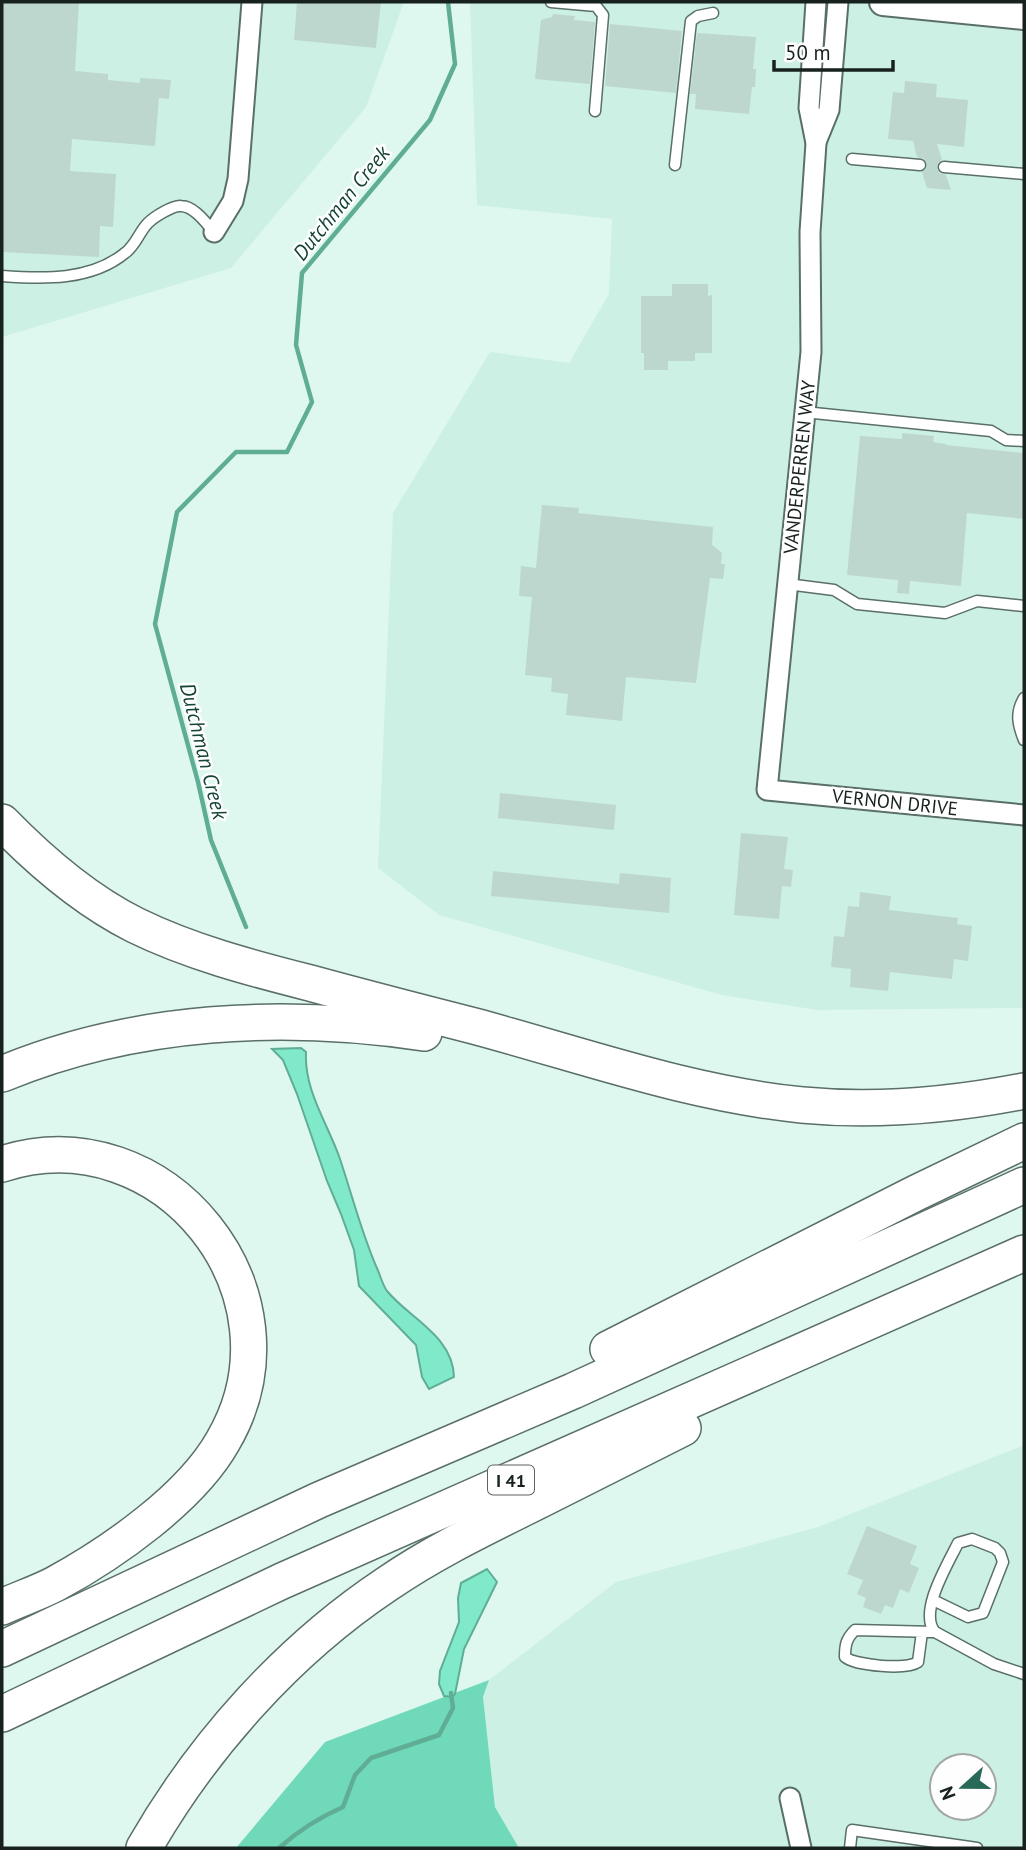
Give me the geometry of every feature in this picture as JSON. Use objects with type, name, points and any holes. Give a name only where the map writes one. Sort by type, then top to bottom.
[{"type":"highway","points":[[2,822],[34,855],[94,901],[169,941],[244,965],[718,1092],[802,1105],[855,1107],[976,1100],[1024,1091]]},
{"type":"highway","points":[[2,1074],[63,1053],[131,1037],[208,1024],[302,1022],[366,1025],[441,1036],[515,1037]]},
{"type":"highway","points":[[319,1500],[552,1376],[1024,1141]]},
{"type":"highway","points":[[2,1164],[53,1155],[83,1157],[156,1182],[180,1200],[209,1230],[225,1254],[236,1279],[248,1332],[249,1360],[240,1402],[223,1442],[182,1492],[102,1555],[55,1584],[2,1608]]},
{"type":"highway","points":[[2,1649],[319,1500],[585,1385],[1024,1185]]},
{"type":"highway","points":[[144,1848],[207,1753],[266,1687],[326,1630],[386,1584],[455,1542],[1024,1253]]},
{"type":"highway","name":"I 41","points":[[2,1714],[295,1575],[1024,1253]]},
{"type":"street","points":[[214,232],[233,201],[239,179],[252,2]]},
{"type":"street","name":"VANDERPERREN WAY","points":[[767,790],[810,352],[810,232],[816,143],[809,108],[816,2]]},
{"type":"street","name":"VANDERPERREN WAY","points":[[816,143],[829,110],[838,2]]},
{"type":"street","points":[[883,2],[1024,16]]},
{"type":"street","name":"VERNON DRIVE","points":[[767,790],[1024,815]]},
{"type":"street","points":[[790,1798],[801,1848]]},
{"type":"lane","points":[[551,2],[596,6],[603,15],[596,111]]},
{"type":"lane","points":[[675,165],[691,21],[698,16],[713,13]]},
{"type":"lane","points":[[852,159],[920,165]]},
{"type":"lane","points":[[944,167],[1024,174]]},
{"type":"lane","points":[[2,276],[52,279],[103,266],[125,253],[149,222],[183,205],[214,232]]},
{"type":"lane","points":[[804,412],[991,431],[1006,440],[1024,441]]},
{"type":"lane","points":[[787,584],[834,590],[857,604],[945,613],[977,601],[1024,606]]},
{"type":"lane","points":[[1024,698],[1017,716],[1024,740]]},
{"type":"lane","points":[[933,1600],[968,1617],[983,1613],[1003,1562],[995,1548],[972,1539],[958,1543],[933,1600],[928,1614],[930,1626],[935,1632],[994,1664],[1024,1674]]},
{"type":"lane","points":[[922,1632],[918,1662],[909,1667],[854,1663],[845,1657],[848,1636],[855,1630],[935,1632]]},
{"type":"lane","points":[[850,1848],[852,1830],[977,1848]]},
{"type":"shaded area","points":[[2,2],[404,2],[366,107],[231,268],[2,337]]},
{"type":"shaded area","points":[[470,2],[1024,2],[1024,1008],[817,1010],[722,995],[439,915],[378,868],[393,513],[490,352],[569,363],[609,294],[612,219],[477,205]]},
{"type":"shaded area","points":[[301,1048],[306,1052],[306,1066],[313,1094],[340,1159],[366,1240],[384,1285],[396,1301],[438,1339],[452,1363],[454,1377],[429,1389],[422,1377],[416,1345],[359,1286],[354,1250],[297,1094],[283,1060],[272,1049]]},
{"type":"shaded area","points":[[1024,1445],[1024,1848],[519,1848],[495,1807],[483,1697],[489,1680],[616,1582],[818,1527]]},
{"type":"shaded area","points":[[487,1569],[497,1582],[464,1649],[455,1694],[452,1697],[444,1696],[439,1684],[440,1671],[459,1622],[458,1598],[461,1583]]},
{"type":"shaded area","points":[[489,1680],[483,1697],[495,1807],[519,1848],[236,1848],[325,1742]]},
{"type":"building","points":[[2,2],[79,2],[75,71],[108,74],[108,80],[140,83],[140,78],[171,80],[169,99],[159,98],[155,146],[72,139],[70,171],[116,174],[113,227],[100,226],[99,257],[2,252]]},
{"type":"building","points":[[297,2],[381,2],[376,48],[294,40]]},
{"type":"building","points":[[553,14],[575,16],[574,20],[595,22],[590,84],[535,79],[541,20],[552,17]]},
{"type":"building","points":[[610,24],[682,31],[676,93],[605,86]]},
{"type":"building","points":[[697,33],[756,37],[753,69],[756,69],[755,87],[752,87],[749,114],[695,109],[696,94],[690,94]]},
{"type":"building","points":[[905,81],[937,84],[936,97],[968,100],[964,147],[937,144],[942,160],[937,169],[946,175],[951,190],[927,188],[922,172],[927,163],[917,157],[913,141],[888,139],[893,92],[904,93]]},
{"type":"building","points":[[672,284],[708,284],[708,296],[712,295],[712,353],[695,353],[695,361],[668,361],[668,370],[644,370],[644,353],[641,353],[641,296],[672,296]]},
{"type":"building","points":[[902,433],[934,436],[933,442],[946,445],[1024,453],[1024,519],[967,513],[961,586],[910,581],[909,594],[897,593],[898,580],[847,575],[860,436],[902,439]]},
{"type":"building","points":[[542,505],[579,508],[578,513],[713,527],[712,545],[722,553],[721,564],[725,564],[723,579],[710,578],[696,683],[626,677],[622,721],[566,715],[568,694],[551,692],[552,678],[525,675],[532,597],[519,596],[521,566],[536,568]]},
{"type":"building","points":[[500,793],[616,805],[614,830],[498,818]]},
{"type":"building","points":[[741,833],[788,837],[784,869],[793,870],[791,887],[782,886],[779,919],[734,915]]},
{"type":"building","points":[[493,871],[619,884],[620,873],[671,878],[669,913],[491,896]]},
{"type":"building","points":[[860,892],[891,896],[889,910],[958,918],[957,924],[972,926],[968,961],[954,959],[952,979],[890,972],[888,991],[850,987],[851,969],[831,967],[834,936],[844,937],[848,906],[859,907]]},
{"type":"building","points":[[867,1526],[917,1546],[910,1564],[919,1568],[909,1593],[900,1589],[893,1608],[885,1605],[881,1614],[863,1607],[866,1598],[857,1594],[863,1580],[847,1574]]},
{"type":"waterway","name":"Dutchman Creek","points":[[246,927],[211,840],[155,624],[177,512],[236,452],[287,452],[312,402],[296,345],[302,273],[430,120],[455,64],[448,2]]},
{"type":"waterway","name":"Dutchman Creek","points":[[279,1848],[309,1825],[343,1807],[355,1775],[371,1758],[439,1735],[453,1708],[451,1693]]}]
